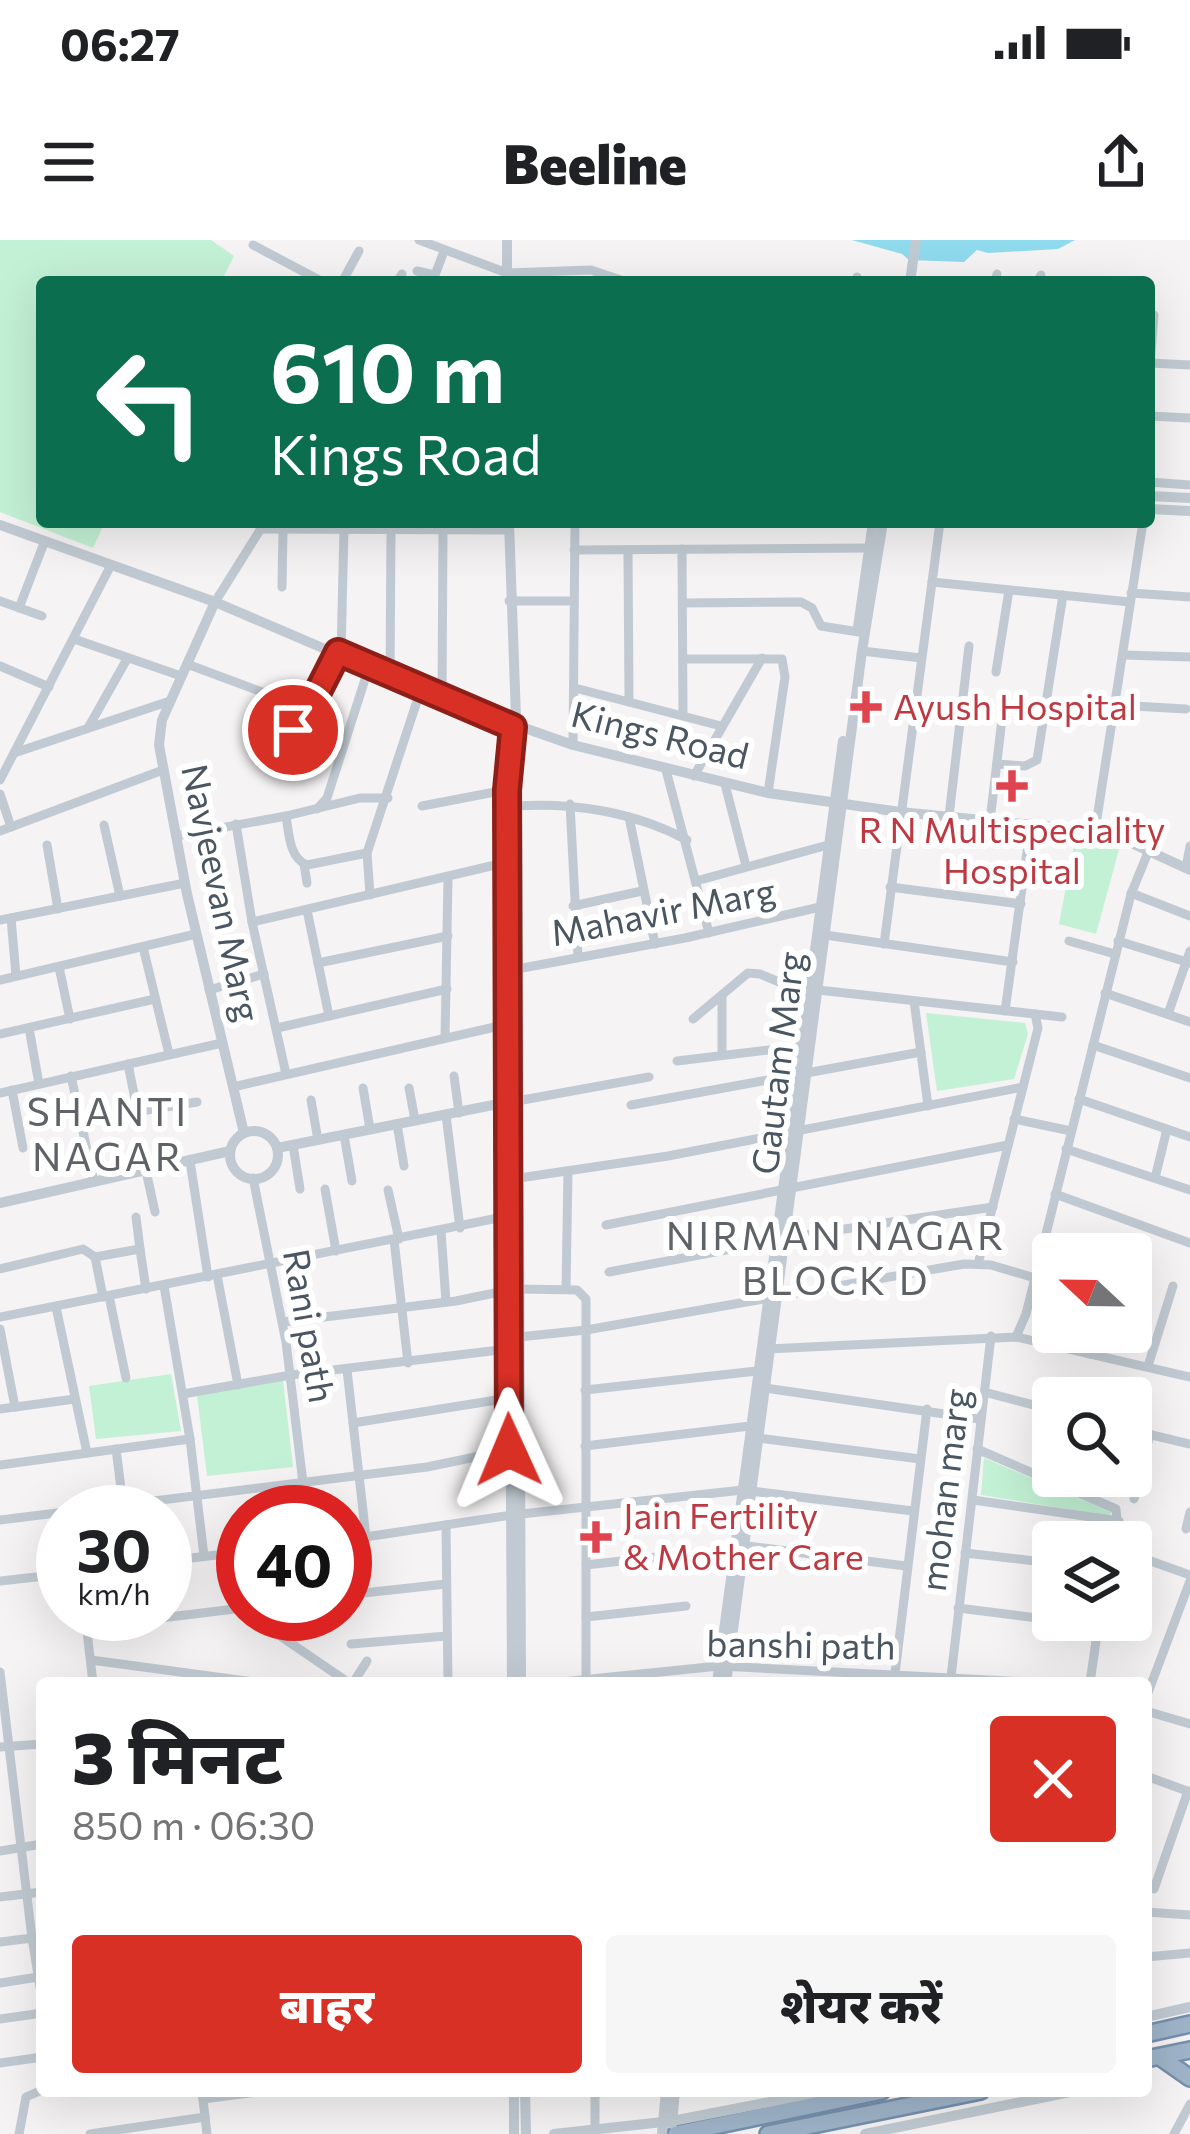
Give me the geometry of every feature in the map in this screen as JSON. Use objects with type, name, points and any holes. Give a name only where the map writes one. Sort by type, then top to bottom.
[{"type":"highway","points":[[1152,2033],[1190,2024]]},
{"type":"highway","points":[[1153,2058],[1190,2050]]},
{"type":"highway","points":[[1153,2058],[1190,2078]]},
{"type":"highway","points":[[669,2129],[848,2097]]},
{"type":"highway","points":[[768,2134],[951,2097]]},
{"type":"street","points":[[419,240],[505,276]]},
{"type":"street","points":[[507,240],[507,276]]},
{"type":"street","points":[[911,276],[916,240]]},
{"type":"street","points":[[253,245],[312,276]]},
{"type":"street","points":[[417,271],[435,274],[444,250]]},
{"type":"street","points":[[345,276],[359,251]]},
{"type":"street","points":[[519,276],[591,270],[600,276]]},
{"type":"street","points":[[1155,364],[1190,365]]},
{"type":"street","points":[[1155,416],[1190,418]]},
{"type":"street","points":[[1155,482],[1190,485]]},
{"type":"street","points":[[1155,496],[1190,498]]},
{"type":"street","points":[[1155,509],[1190,512]]},
{"type":"street","name":"Kings Road","points":[[0,525],[215,602],[442,699],[573,745],[768,793],[900,812],[1095,831],[1188,869]]},
{"type":"street","points":[[215,602],[262,528]]},
{"type":"street","points":[[273,528],[476,528]]},
{"type":"street","points":[[508,528],[513,727],[508,1024],[519,1178],[514,1215]]},
{"type":"street","points":[[573,745],[574,528]]},
{"type":"street","points":[[802,1073],[871,528]]},
{"type":"street","name":"Gautam Marg","points":[[725,1677],[861,633],[882,528]]},
{"type":"street","points":[[884,944],[939,528]]},
{"type":"street","points":[[1095,831],[1142,528]]},
{"type":"street","points":[[282,586],[283,530]]},
{"type":"street","points":[[293,730],[340,653],[344,530]]},
{"type":"street","points":[[442,699],[443,530]]},
{"type":"street","points":[[390,675],[391,531]]},
{"type":"street","points":[[19,608],[44,543]]},
{"type":"street","points":[[574,550],[869,548]]},
{"type":"street","points":[[682,549],[682,714]]},
{"type":"street","points":[[628,550],[628,702]]},
{"type":"street","points":[[0,780],[110,567]]},
{"type":"street","points":[[932,582],[1063,596],[1190,597]]},
{"type":"street","points":[[996,672],[1009,590]]},
{"type":"street","points":[[997,764],[1032,765],[1037,760],[1063,596]]},
{"type":"street","points":[[0,601],[42,616]]},
{"type":"street","points":[[509,601],[574,601]]},
{"type":"street","name":"Navjeevan Marg","points":[[215,602],[160,733],[185,883],[244,1133]]},
{"type":"street","points":[[683,603],[801,602],[812,608],[820,626],[861,633]]},
{"type":"street","points":[[74,639],[127,659],[184,670],[281,699],[281,713],[306,743]]},
{"type":"street","points":[[949,816],[969,646]]},
{"type":"street","points":[[862,651],[921,658]]},
{"type":"street","points":[[1123,655],[1190,657]]},
{"type":"street","points":[[694,776],[762,658]]},
{"type":"street","points":[[88,728],[127,659]]},
{"type":"street","points":[[683,659],[782,659],[786,666],[768,793]]},
{"type":"street","points":[[0,666],[49,687]]},
{"type":"street","points":[[316,809],[327,798],[369,667]]},
{"type":"street","points":[[574,688],[721,726]]},
{"type":"street","points":[[370,895],[368,853],[421,689]]},
{"type":"street","points":[[14,753],[170,701]]},
{"type":"street","points":[[1116,705],[1186,709]]},
{"type":"street","points":[[990,821],[1002,718]]},
{"type":"street","points":[[0,794],[6,829],[163,770]]},
{"type":"street","points":[[665,770],[709,933]]},
{"type":"street","points":[[725,784],[746,866]]},
{"type":"street","points":[[511,789],[517,969],[514,1289],[508,1398],[515,1515]]},
{"type":"street","points":[[422,806],[511,789]]},
{"type":"street","points":[[176,836],[360,798],[388,798]]},
{"type":"street","points":[[515,806],[569,804],[629,818],[687,840]]},
{"type":"street","points":[[569,804],[578,957]]},
{"type":"street","points":[[286,816],[294,855],[304,864],[307,883]]},
{"type":"street","points":[[629,818],[655,944]]},
{"type":"street","points":[[1005,1010],[1031,823]]},
{"type":"street","points":[[236,824],[286,1074]]},
{"type":"street","points":[[104,825],[120,896]]},
{"type":"street","points":[[47,845],[58,909]]},
{"type":"street","points":[[696,881],[828,845]]},
{"type":"street","points":[[1188,869],[1190,846]]},
{"type":"street","points":[[1046,1233],[1131,892],[1149,850]]},
{"type":"street","points":[[304,864],[368,853]]},
{"type":"street","points":[[252,922],[508,862]]},
{"type":"street","points":[[445,1038],[448,879]]},
{"type":"street","points":[[16,976],[5,919],[185,883]]},
{"type":"street","points":[[890,887],[1021,904]]},
{"type":"street","points":[[573,906],[643,891]]},
{"type":"street","points":[[1131,892],[1190,916]]},
{"type":"street","name":"Mahavir Marg","points":[[517,969],[820,907]]},
{"type":"street","points":[[307,910],[328,1016]]},
{"type":"street","points":[[0,980],[196,934]]},
{"type":"street","points":[[825,935],[1013,962]]},
{"type":"street","points":[[318,963],[448,936]]},
{"type":"street","points":[[1069,941],[1115,954]]},
{"type":"street","points":[[1118,941],[1189,959],[1168,1014]]},
{"type":"street","points":[[143,947],[169,1054]]},
{"type":"street","points":[[58,967],[70,1019]]},
{"type":"street","points":[[693,1019],[746,974],[756,972],[813,992],[1062,1017]]},
{"type":"street","points":[[209,990],[264,974]]},
{"type":"street","points":[[277,1028],[447,989]]},
{"type":"street","points":[[1105,993],[1190,1022]]},
{"type":"street","points":[[722,995],[722,1054]]},
{"type":"street","points":[[0,1034],[155,999]]},
{"type":"street","points":[[914,1001],[928,1106]]},
{"type":"street","points":[[978,1264],[1038,1028],[1035,1014]]},
{"type":"street","points":[[232,1087],[508,1024]]},
{"type":"street","points":[[29,1028],[39,1084]]},
{"type":"street","points":[[23,1148],[6,1092],[222,1042]]},
{"type":"street","points":[[1093,1045],[1190,1078]]},
{"type":"street","points":[[677,1061],[802,1046]]},
{"type":"street","points":[[632,1105],[921,1052]]},
{"type":"street","points":[[128,1064],[141,1112],[197,1102]]},
{"type":"street","points":[[70,1076],[94,1182]]},
{"type":"street","points":[[454,1076],[460,1228]]},
{"type":"street","points":[[277,1148],[649,1076]]},
{"type":"street","points":[[519,1178],[1023,1087]]},
{"type":"street","points":[[363,1088],[370,1130]]},
{"type":"street","points":[[409,1088],[415,1120]]},
{"type":"street","points":[[1079,1099],[1190,1137]]},
{"type":"street","points":[[311,1100],[318,1140]]},
{"type":"street","points":[[1014,1119],[1070,1132]]},
{"type":"street","points":[[397,1124],[404,1166]]},
{"type":"street","points":[[1155,1178],[1167,1129]]},
{"type":"street","points":[[0,1203],[230,1151],[244,1133],[264,1133],[277,1148],[277,1161],[270,1172],[253,1178],[236,1170],[230,1151]]},
{"type":"street","points":[[344,1135],[352,1181]]},
{"type":"street","points":[[292,1145],[300,1189]]},
{"type":"street","points":[[606,1225],[1008,1145]]},
{"type":"street","points":[[1066,1149],[1190,1190]]},
{"type":"street","points":[[190,1161],[238,1385]]},
{"type":"street","points":[[146,1171],[155,1212]]},
{"type":"street","points":[[566,1289],[568,1172]]},
{"type":"street","name":"Rani path","points":[[253,1178],[283,1322],[303,1483]]},
{"type":"street","points":[[325,1190],[337,1251]]},
{"type":"street","points":[[388,1190],[408,1363]]},
{"type":"street","points":[[1055,1194],[1190,1244]]},
{"type":"street","points":[[610,1272],[993,1207]]},
{"type":"street","points":[[0,1317],[514,1215]]},
{"type":"street","points":[[136,1217],[146,1289]]},
{"type":"street","points":[[441,1231],[446,1302]]},
{"type":"street","points":[[0,1268],[83,1249],[95,1257],[126,1378]]},
{"type":"street","points":[[95,1257],[140,1249]]},
{"type":"street","points":[[519,1337],[586,1330],[978,1264],[1032,1276]]},
{"type":"street","points":[[164,1286],[204,1556]]},
{"type":"street","points":[[1148,1366],[1173,1286]]},
{"type":"street","points":[[514,1289],[519,1337],[517,1677]]},
{"type":"street","points":[[283,1322],[514,1289],[577,1290],[586,1299],[586,1677]]},
{"type":"street","points":[[1016,1336],[1032,1289]]},
{"type":"street","points":[[56,1307],[87,1453]]},
{"type":"street","points":[[0,1329],[15,1407]]},
{"type":"street","name":"mohan marg","points":[[951,1677],[991,1336]]},
{"type":"street","points":[[756,1429],[758,1372],[765,1350],[1016,1336],[1190,1377]]},
{"type":"street","points":[[183,1394],[508,1349]]},
{"type":"street","points":[[347,1370],[361,1485]]},
{"type":"street","points":[[586,1390],[758,1372]]},
{"type":"street","points":[[765,1388],[979,1419]]},
{"type":"street","points":[[985,1392],[1032,1404]]},
{"type":"street","points":[[353,1423],[508,1398]]},
{"type":"street","points":[[0,1409],[75,1399]]},
{"type":"street","points":[[895,1674],[927,1409]]},
{"type":"street","points":[[585,1446],[756,1429],[920,1459]]},
{"type":"street","points":[[1152,1434],[1190,1444]]},
{"type":"street","points":[[0,1465],[190,1439]]},
{"type":"street","points":[[116,1449],[121,1485]]},
{"type":"street","points":[[973,1500],[1117,1521],[1116,1509],[977,1449]]},
{"type":"street","points":[[192,1494],[360,1476],[509,1450]]},
{"type":"street","points":[[372,1536],[747,1490],[913,1511]]},
{"type":"street","points":[[1186,1529],[1190,1512]]},
{"type":"street","points":[[0,1520],[36,1515]]},
{"type":"street","points":[[446,1525],[448,1677]]},
{"type":"street","points":[[740,1545],[906,1566]]},
{"type":"street","points":[[965,1552],[1032,1560]]},
{"type":"street","points":[[586,1565],[692,1553]]},
{"type":"street","points":[[192,1558],[216,1555]]},
{"type":"street","points":[[1152,1563],[1190,1578],[1152,1682]]},
{"type":"street","points":[[0,1581],[36,1577]]},
{"type":"street","points":[[372,1592],[446,1584]]},
{"type":"street","points":[[586,1617],[686,1606]]},
{"type":"street","points":[[958,1608],[1032,1617]]},
{"type":"street","points":[[351,1644],[447,1636]]},
{"type":"street","points":[[89,1641],[92,1677]]},
{"type":"street","points":[[287,1641],[342,1677]]},
{"type":"street","points":[[1091,1677],[1096,1641]]},
{"type":"street","points":[[91,1660],[217,1677]]},
{"type":"street","points":[[355,1677],[367,1661]]},
{"type":"street","points":[[719,1677],[724,1666]]},
{"type":"street","name":"banshi path","points":[[629,1677],[724,1666],[951,1677]]},
{"type":"street","points":[[796,1677],[797,1670]]},
{"type":"street","points":[[0,1672],[4,1747],[36,1934]]},
{"type":"street","points":[[1152,1713],[1190,1724]]},
{"type":"street","points":[[4,1747],[36,1744]]},
{"type":"street","points":[[1152,1777],[1189,1792],[1154,1888]]},
{"type":"street","points":[[0,1851],[36,1845]]},
{"type":"street","points":[[0,1897],[36,1893]]},
{"type":"street","points":[[1152,1913],[1190,1916]]},
{"type":"street","points":[[0,1942],[36,1938]]},
{"type":"street","points":[[1152,1956],[1190,1953]]},
{"type":"street","points":[[0,1982],[36,1977]]},
{"type":"street","points":[[1152,2016],[1190,2007]]},
{"type":"street","points":[[0,2019],[36,2014]]},
{"type":"street","points":[[0,2063],[36,2058]]},
{"type":"street","points":[[20,2134],[26,2097],[36,2093]]},
{"type":"street","points":[[203,2097],[207,2134]]},
{"type":"street","points":[[514,2097],[514,2134]]},
{"type":"street","points":[[525,2097],[526,2134]]},
{"type":"street","points":[[595,2097],[595,2132]]},
{"type":"street","points":[[669,2129],[670,2097]]},
{"type":"street","points":[[554,2134],[669,2129],[800,2097]]},
{"type":"street","points":[[865,2134],[905,2130],[1049,2097]]},
{"type":"street","points":[[1174,2134],[1190,2104]]},
{"type":"street","points":[[90,2134],[205,2117]]},
{"type":"green space","points":[[0,240],[211,240],[234,256],[224,276],[36,276],[36,526],[0,512]]},
{"type":"green space","points":[[41,528],[102,528],[93,548]]},
{"type":"green space","points":[[1078,824],[1121,842],[1096,934],[1059,924]]},
{"type":"green space","points":[[926,1013],[1025,1023],[1028,1034],[1014,1079],[937,1091]]},
{"type":"green space","points":[[171,1374],[181,1431],[96,1439],[89,1386]]},
{"type":"green space","points":[[283,1380],[293,1467],[207,1476],[197,1395]]},
{"type":"green space","points":[[984,1458],[1032,1478],[1032,1497],[1076,1497],[1111,1512],[1110,1516],[981,1495]]},
{"type":"water","points":[[852,240],[1075,240],[1058,249],[977,250],[964,262],[909,260]]},
{"type":"place","name":"Ayush Hospital","points":[[866,707]]},
{"type":"place","name":"R N Multispeciality Hospital","points":[[1012,786]]},
{"type":"place","name":"Jain Fertility & Mother Care","points":[[596,1537]]},
{"type":"district","name":"SHANTI NAGAR","points":[[108,1134]]},
{"type":"district","name":"NIRMAN NAGAR BLOCK D","points":[[836,1258]]},
{"type":"route","points":[[293,730],[305,717],[338,652],[513,727],[507,790],[509,1450]]}]
